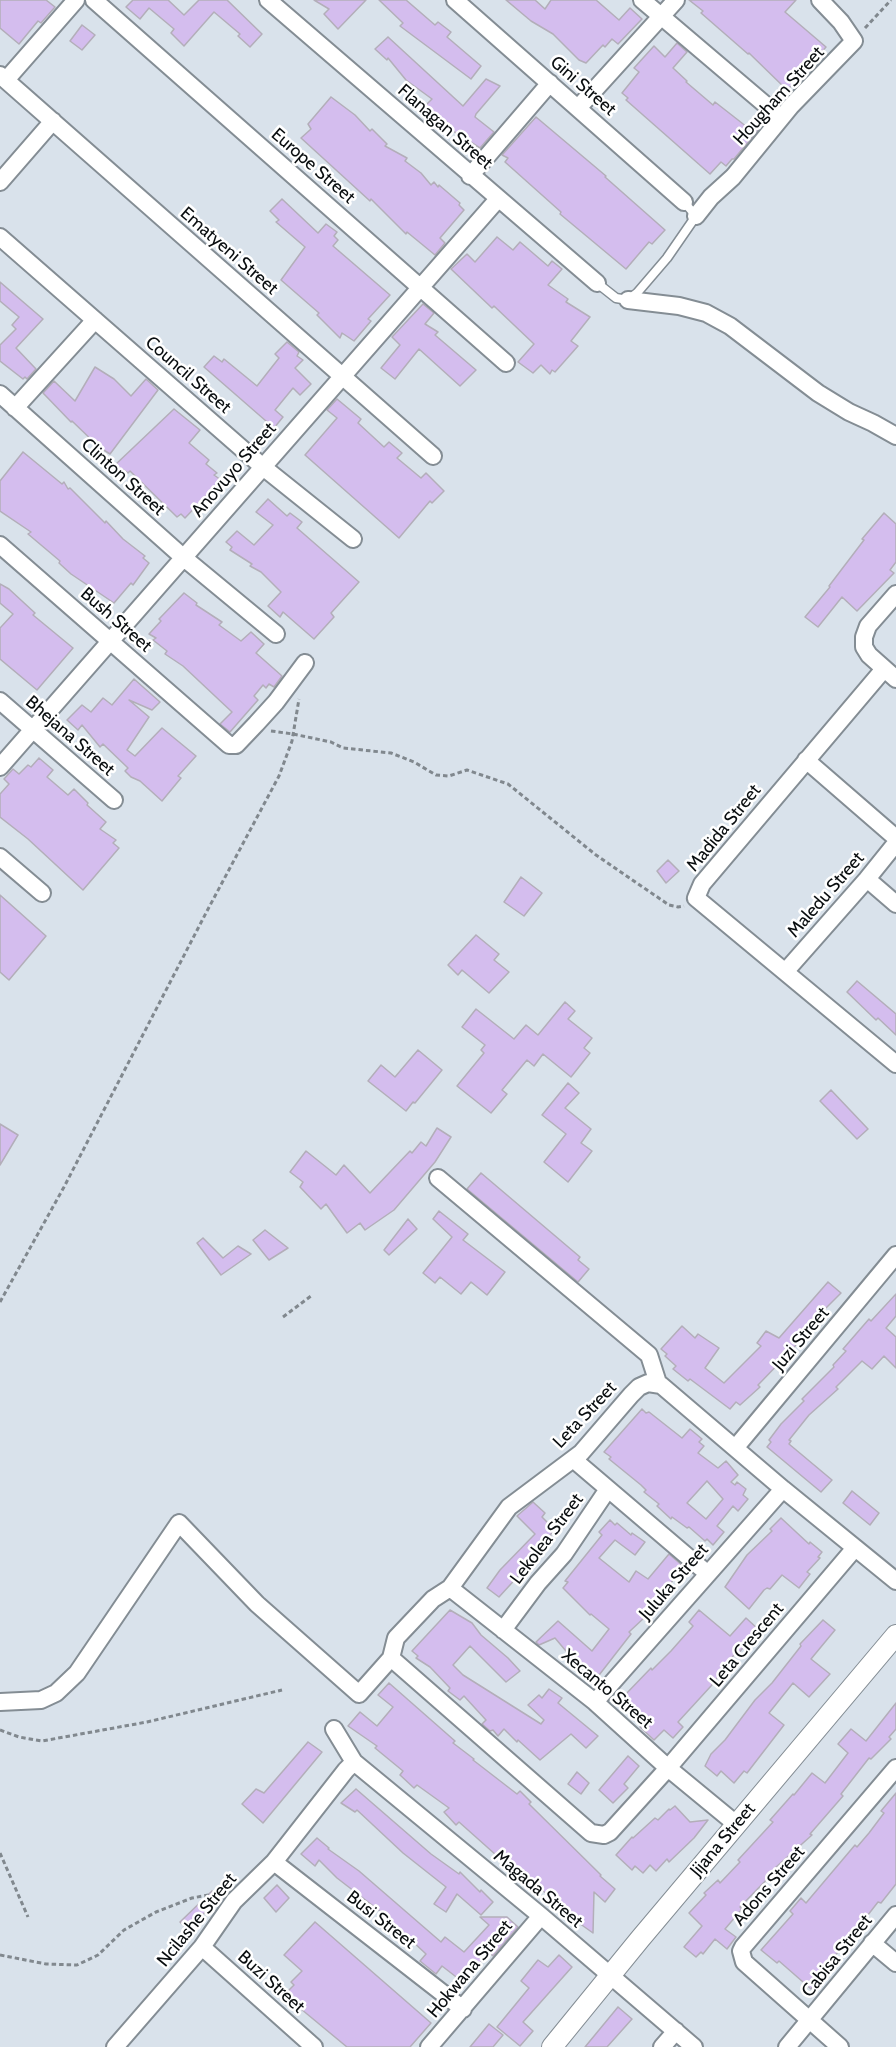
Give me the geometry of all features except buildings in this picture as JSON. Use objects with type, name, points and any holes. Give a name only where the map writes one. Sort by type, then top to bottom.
[{"type":"street","points":[[3,77],[76,0]]},
{"type":"street","name":"Europe Street","points":[[94,0],[506,363]]},
{"type":"street","name":"Flanagan Street","points":[[268,0],[597,283]]},
{"type":"street","name":"Gini Street","points":[[456,0],[684,202]]},
{"type":"street","points":[[642,0],[781,118]]},
{"type":"street","points":[[578,108],[676,0]]},
{"type":"street","points":[[820,0],[841,22],[854,41]]},
{"type":"street","name":"Hougham Street","points":[[696,216],[711,197],[733,177],[781,118],[854,41]]},
{"type":"street","name":"Ematyeni Street","points":[[3,77],[434,456]]},
{"type":"street","points":[[470,176],[550,84]]},
{"type":"street","points":[[0,182],[53,121]]},
{"type":"street","name":"Anovuyo Street","points":[[0,767],[498,199]]},
{"type":"street","name":"Council Street","points":[[0,237],[263,467],[352,539]]},
{"type":"street","points":[[628,300],[679,306],[706,314],[730,326],[818,393],[896,436]]},
{"type":"street","points":[[6,404],[95,320]]},
{"type":"street","name":"Clinton Street","points":[[6,404],[184,558],[276,634]]},
{"type":"street","name":"Bush Street","points":[[0,544],[230,746],[236,746],[247,734]]},
{"type":"street","points":[[890,674],[869,655],[864,647],[864,637],[868,626],[896,594]]},
{"type":"street","points":[[247,734],[276,702],[305,663]]},
{"type":"street","name":"Madida Street","points":[[890,674],[806,760],[702,884],[696,898],[896,1064]]},
{"type":"street","name":"Bhejana Street","points":[[0,701],[114,800]]},
{"type":"street","points":[[806,760],[896,838]]},
{"type":"street","name":"Maledu Street","points":[[785,972],[896,843]]},
{"type":"street","points":[[0,857],[42,893]]},
{"type":"street","points":[[867,879],[896,904]]},
{"type":"street","points":[[438,1178],[649,1355],[658,1383],[896,1581]]},
{"type":"street","name":"Juzi Street","points":[[736,1447],[896,1255]]},
{"type":"street","name":"Leta Street","points":[[0,1702],[41,1700],[56,1693],[77,1672],[179,1523],[257,1604],[359,1694],[391,1658],[396,1638],[433,1599],[450,1588],[509,1507],[581,1453],[639,1387],[648,1383],[658,1383]]},
{"type":"street","points":[[573,1459],[608,1490]]},
{"type":"street","name":"Juluka Street","points":[[595,1702],[783,1489]]},
{"type":"street","name":"Lekolea Street","points":[[502,1630],[538,1583],[564,1554],[608,1490],[708,1574]]},
{"type":"street","name":"Leta Crescent","points":[[668,1768],[855,1548]]},
{"type":"street","name":"Xecanto Street","points":[[450,1588],[595,1702],[668,1768],[736,1824]]},
{"type":"street","name":"Jijana Street","points":[[552,2047],[896,1635]]},
{"type":"street","points":[[391,1658],[596,1834],[610,1832],[668,1768]]},
{"type":"street","name":"Magada Street","points":[[334,1729],[354,1762],[541,1916],[694,2047]]},
{"type":"street","name":"Ncilashe Street","points":[[122,2044],[202,1947],[223,1914],[274,1862],[345,1770],[354,1762]]},
{"type":"street","name":"Adons Street","points":[[840,2047],[744,1962],[741,1957],[743,1947],[896,1768]]},
{"type":"street","name":"Busi Street","points":[[274,1862],[463,2010]]},
{"type":"street","name":"Cabisa Street","points":[[788,2047],[896,1915]]},
{"type":"street","name":"Hokwana Street","points":[[429,2047],[541,1916]]},
{"type":"street","points":[[872,1943],[896,1963]]},
{"type":"street","name":"Buzi Street","points":[[202,1947],[314,2047]]},
{"type":"street","points":[[662,2047],[676,2031]]},
{"type":"lane","points":[[597,283],[616,298],[628,300],[667,258],[696,216],[684,202]]},
{"type":"path","points":[[854,41],[891,0]]},
{"type":"path","points":[[0,1302],[64,1187],[279,776],[293,734],[300,694]]},
{"type":"path","points":[[247,734],[276,731],[293,734],[331,742],[343,748],[396,754],[436,775],[449,776],[467,770],[508,784],[596,855],[669,905],[683,906],[696,898]]},
{"type":"path","points":[[284,1317],[311,1296]]},
{"type":"path","points":[[0,1730],[42,1742],[170,1717],[282,1690]]},
{"type":"path","points":[[0,1853],[28,1917]]},
{"type":"path","points":[[0,1955],[46,1964],[77,1965],[98,1955],[124,1930],[164,1908],[192,1898],[244,1891]]}]
